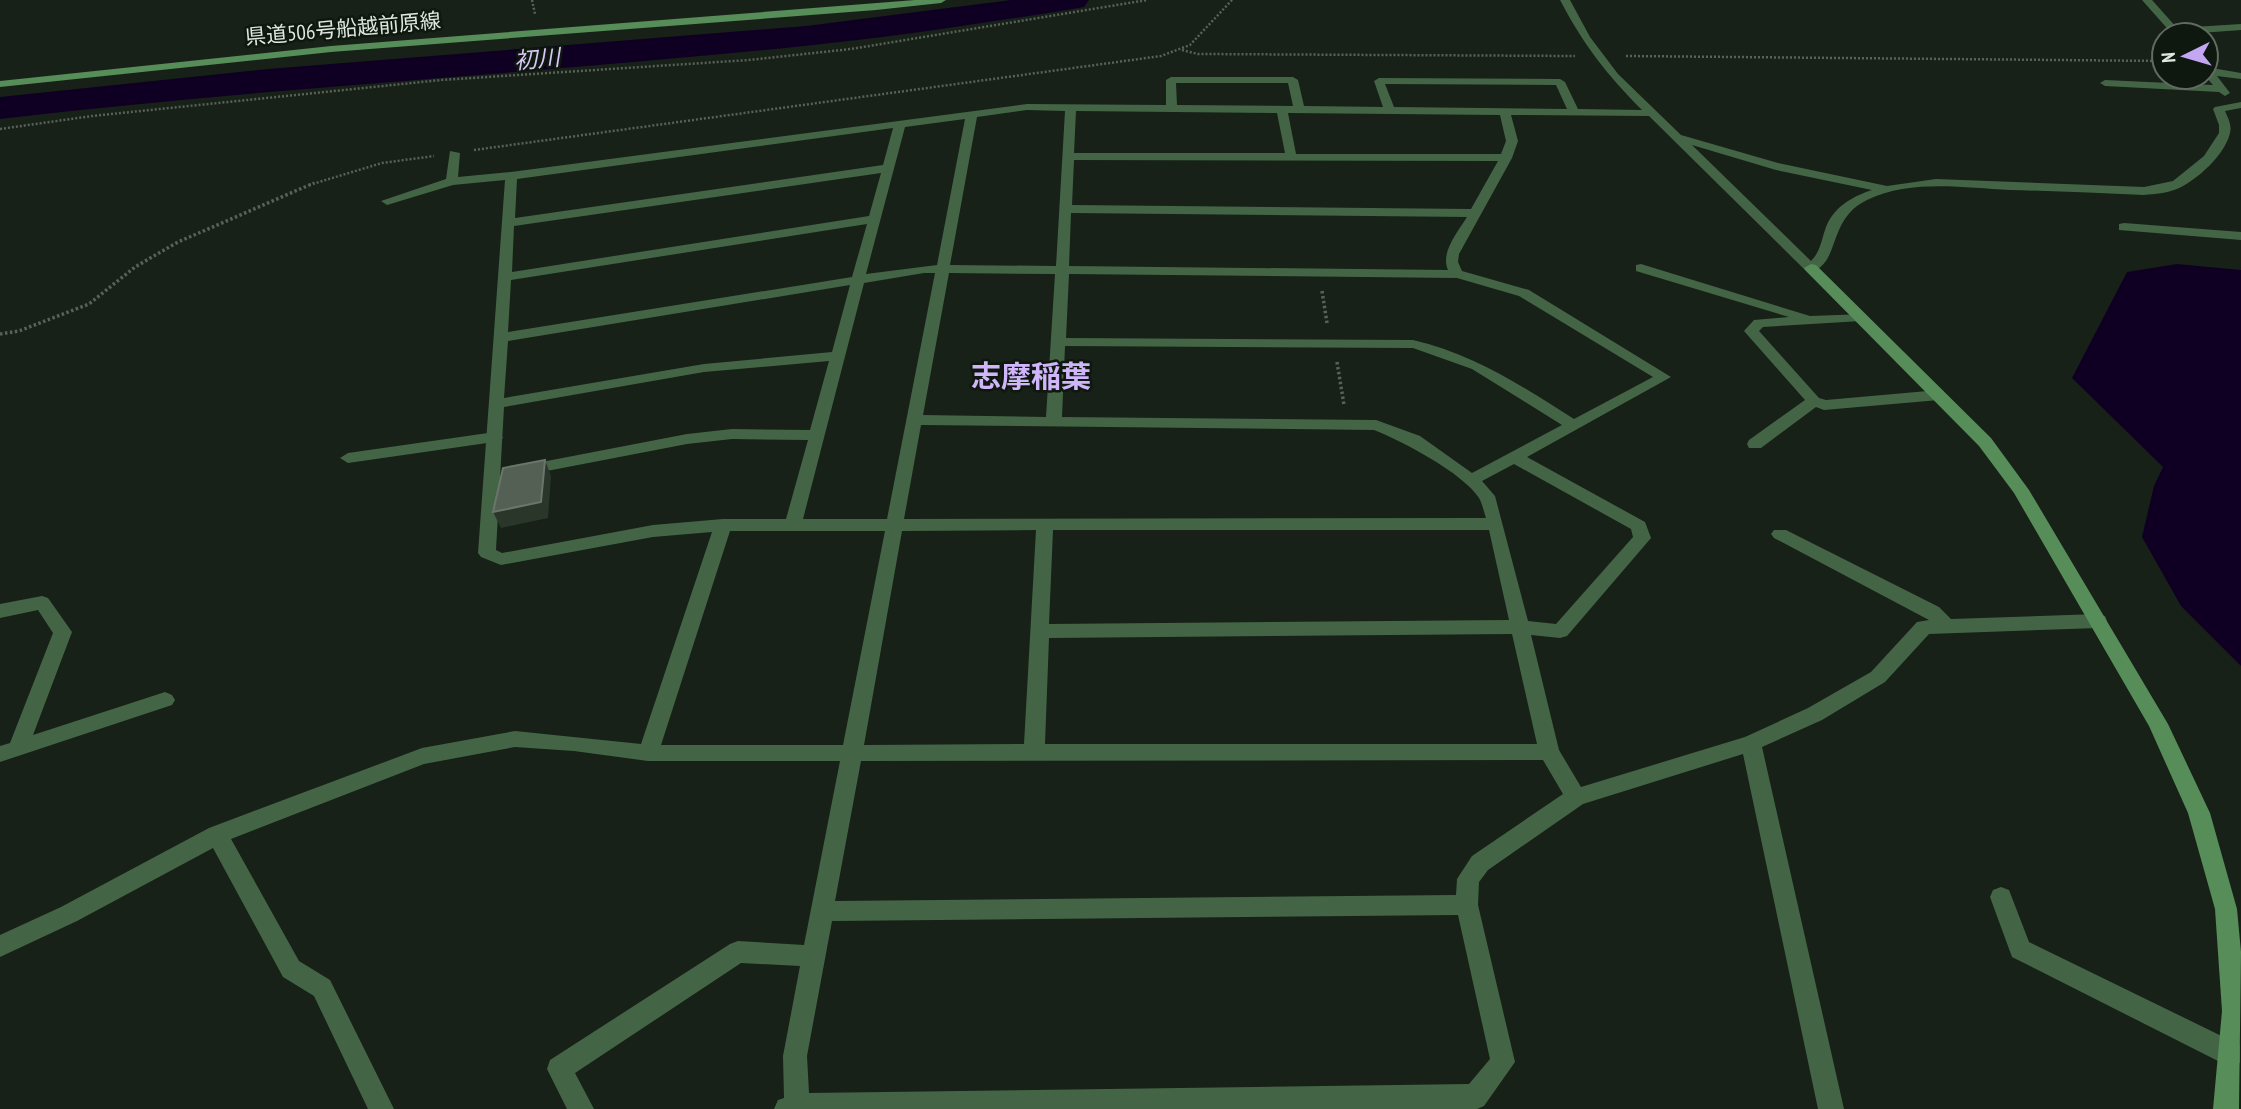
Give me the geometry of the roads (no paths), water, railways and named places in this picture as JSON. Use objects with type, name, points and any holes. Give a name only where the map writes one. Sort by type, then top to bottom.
[{"type":"main road","name":"県道506号船越前原線","points":[[0,83],[331,49],[941,0]]},
{"type":"main road","points":[[1811,268],[1984,442],[2021,490],[2158,724],[2199,813],[2226,909],[2234,1012],[2226,1109]]},
{"type":"street","points":[[1565,0],[1597,56],[1650,113],[1811,268],[1825,257],[1834,223],[1844,210],[1888,189],[1936,183],[2134,191],[2165,189],[2178,184],[2213,154],[2222,143],[2225,126],[2219,109],[2238,104]]},
{"type":"street","points":[[2147,0],[2165,21]]},
{"type":"street","points":[[2220,29],[2241,27]]},
{"type":"street","points":[[2220,73],[2241,76]]},
{"type":"street","points":[[1172,107],[1171,80],[1293,80],[1299,108]]},
{"type":"street","points":[[1389,109],[1379,81],[1560,82],[1573,111]]},
{"type":"street","points":[[2105,83],[2221,89],[2238,104]]},
{"type":"street","points":[[1054,419],[1071,106]]},
{"type":"street","points":[[387,201],[452,181],[511,176],[1027,107],[1650,113]]},
{"type":"street","points":[[1282,108],[1291,156]]},
{"type":"street","points":[[1457,274],[1451,262],[1452,254],[1506,158],[1512,141],[1504,110]]},
{"type":"street","points":[[972,113],[795,1056],[793,1108],[1475,1097],[1503,1062],[1467,905],[1468,879],[1480,863],[1576,797],[1751,743],[1815,714],[1878,677],[1924,627],[2098,621]]},
{"type":"street","points":[[793,524],[900,123]]},
{"type":"street","points":[[1675,137],[1776,166],[1888,189]]},
{"type":"street","points":[[452,181],[454,156]]},
{"type":"street","points":[[1069,156],[1506,158]]},
{"type":"street","points":[[507,223],[888,168]]},
{"type":"street","points":[[511,176],[503,337],[487,552],[501,559],[653,531],[723,525],[1496,524]]},
{"type":"street","points":[[1066,209],[1476,213]]},
{"type":"street","points":[[504,277],[874,219]]},
{"type":"street","points":[[2124,227],[2241,236]]},
{"type":"street","points":[[503,337],[858,278],[944,268],[1457,274],[1500,284],[1524,293],[1664,377],[1471,480]]},
{"type":"street","points":[[1641,268],[1814,320]]},
{"type":"street","points":[[1861,317],[1759,323],[1751,331],[1815,401],[1824,405],[1939,395]]},
{"type":"street","points":[[1059,342],[1413,344],[1443,349],[1471,361],[1574,426]]},
{"type":"street","points":[[497,404],[704,368],[838,356]]},
{"type":"street","points":[[1755,444],[1815,401]]},
{"type":"street","points":[[915,420],[1054,419],[1376,425],[1414,440],[1471,480],[1487,496],[1521,627],[1549,752],[1576,797]]},
{"type":"street","points":[[492,477],[687,439],[732,434],[817,435]]},
{"type":"street","points":[[348,458],[495,437]]},
{"type":"street","points":[[1040,631],[1521,627],[1560,631],[1642,538],[1639,526],[1516,458]]},
{"type":"street","points":[[648,753],[723,525]]},
{"type":"street","points":[[1034,754],[1045,525]]},
{"type":"street","points":[[1780,534],[1933,612],[1945,625]]},
{"type":"street","points":[[0,611],[42,603],[63,632],[9,751]]},
{"type":"street","points":[[9,751],[165,700]]},
{"type":"street","points":[[0,946],[69,914],[217,835],[422,756],[515,740],[574,743],[648,753],[1549,752]]},
{"type":"street","points":[[1751,743],[1831,1109]]},
{"type":"street","points":[[217,835],[291,970],[322,988],[382,1109]]},
{"type":"street","points":[[2001,897],[2020,948],[2231,1054]]},
{"type":"street","points":[[823,911],[1467,905]]},
{"type":"street","points":[[581,1109],[559,1069],[738,952],[814,956]]},
{"type":"waterway","name":"初川","points":[[0,108],[268,80],[806,36],[1073,0]]},
{"type":"district","name":"志摩稲葉","points":[[1031,377]]}]
